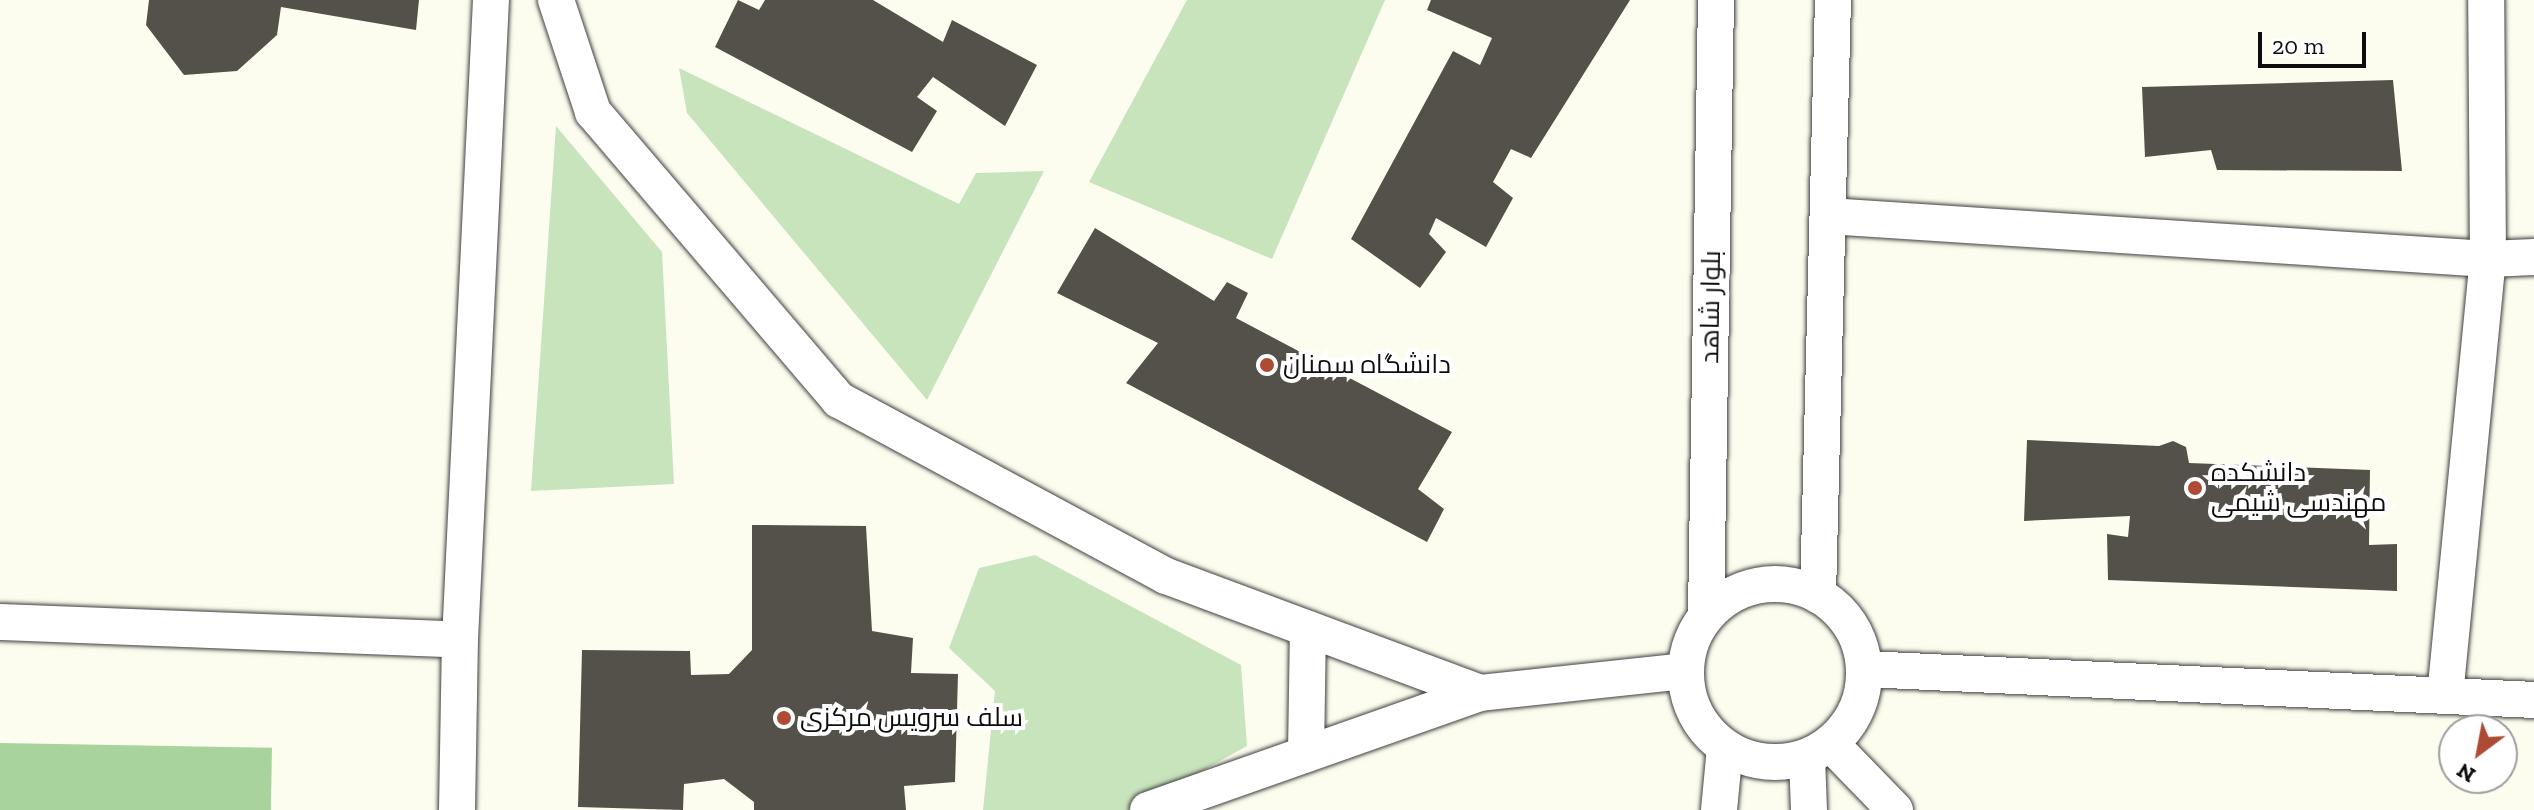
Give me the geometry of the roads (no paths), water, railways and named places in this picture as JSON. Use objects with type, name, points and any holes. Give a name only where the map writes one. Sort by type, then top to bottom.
[{"type":"lane","points":[[457,810],[460,640],[491,0]]},
{"type":"lane","points":[[556,0],[593,112],[839,400],[1166,576],[1480,693]]},
{"type":"lane","name":"بلوار شاهد","points":[[1706,614],[1716,0]]},
{"type":"lane","points":[[1818,595],[1833,0]]},
{"type":"lane","points":[[2445,696],[2488,259],[2486,0]]},
{"type":"lane","points":[[1828,216],[2488,259],[2534,257]]},
{"type":"lane","points":[[1759,585],[1790,585],[1818,595],[1843,615],[1859,641],[1865,669],[1856,710],[1819,751],[1779,763],[1750,760],[1725,748],[1704,729],[1689,702],[1685,671],[1691,641],[1706,614],[1730,595],[1759,585]]},
{"type":"lane","points":[[0,622],[460,640]]},
{"type":"lane","points":[[1306,754],[1308,629]]},
{"type":"lane","points":[[1865,669],[2534,700]]},
{"type":"lane","points":[[1148,810],[1480,693],[1685,671]]},
{"type":"lane","points":[[1719,810],[1725,748]]},
{"type":"lane","points":[[1809,810],[1819,751]]},
{"type":"lane","points":[[1819,751],[1895,810]]},
{"type":"place","name":"دانشگاه سمنان","points":[[1267,365]]},
{"type":"place","name":"دانشکده مهندسی شیمی","points":[[2195,488]]},
{"type":"place","name":"سلف سرویس مرکزی","points":[[784,718]]}]
